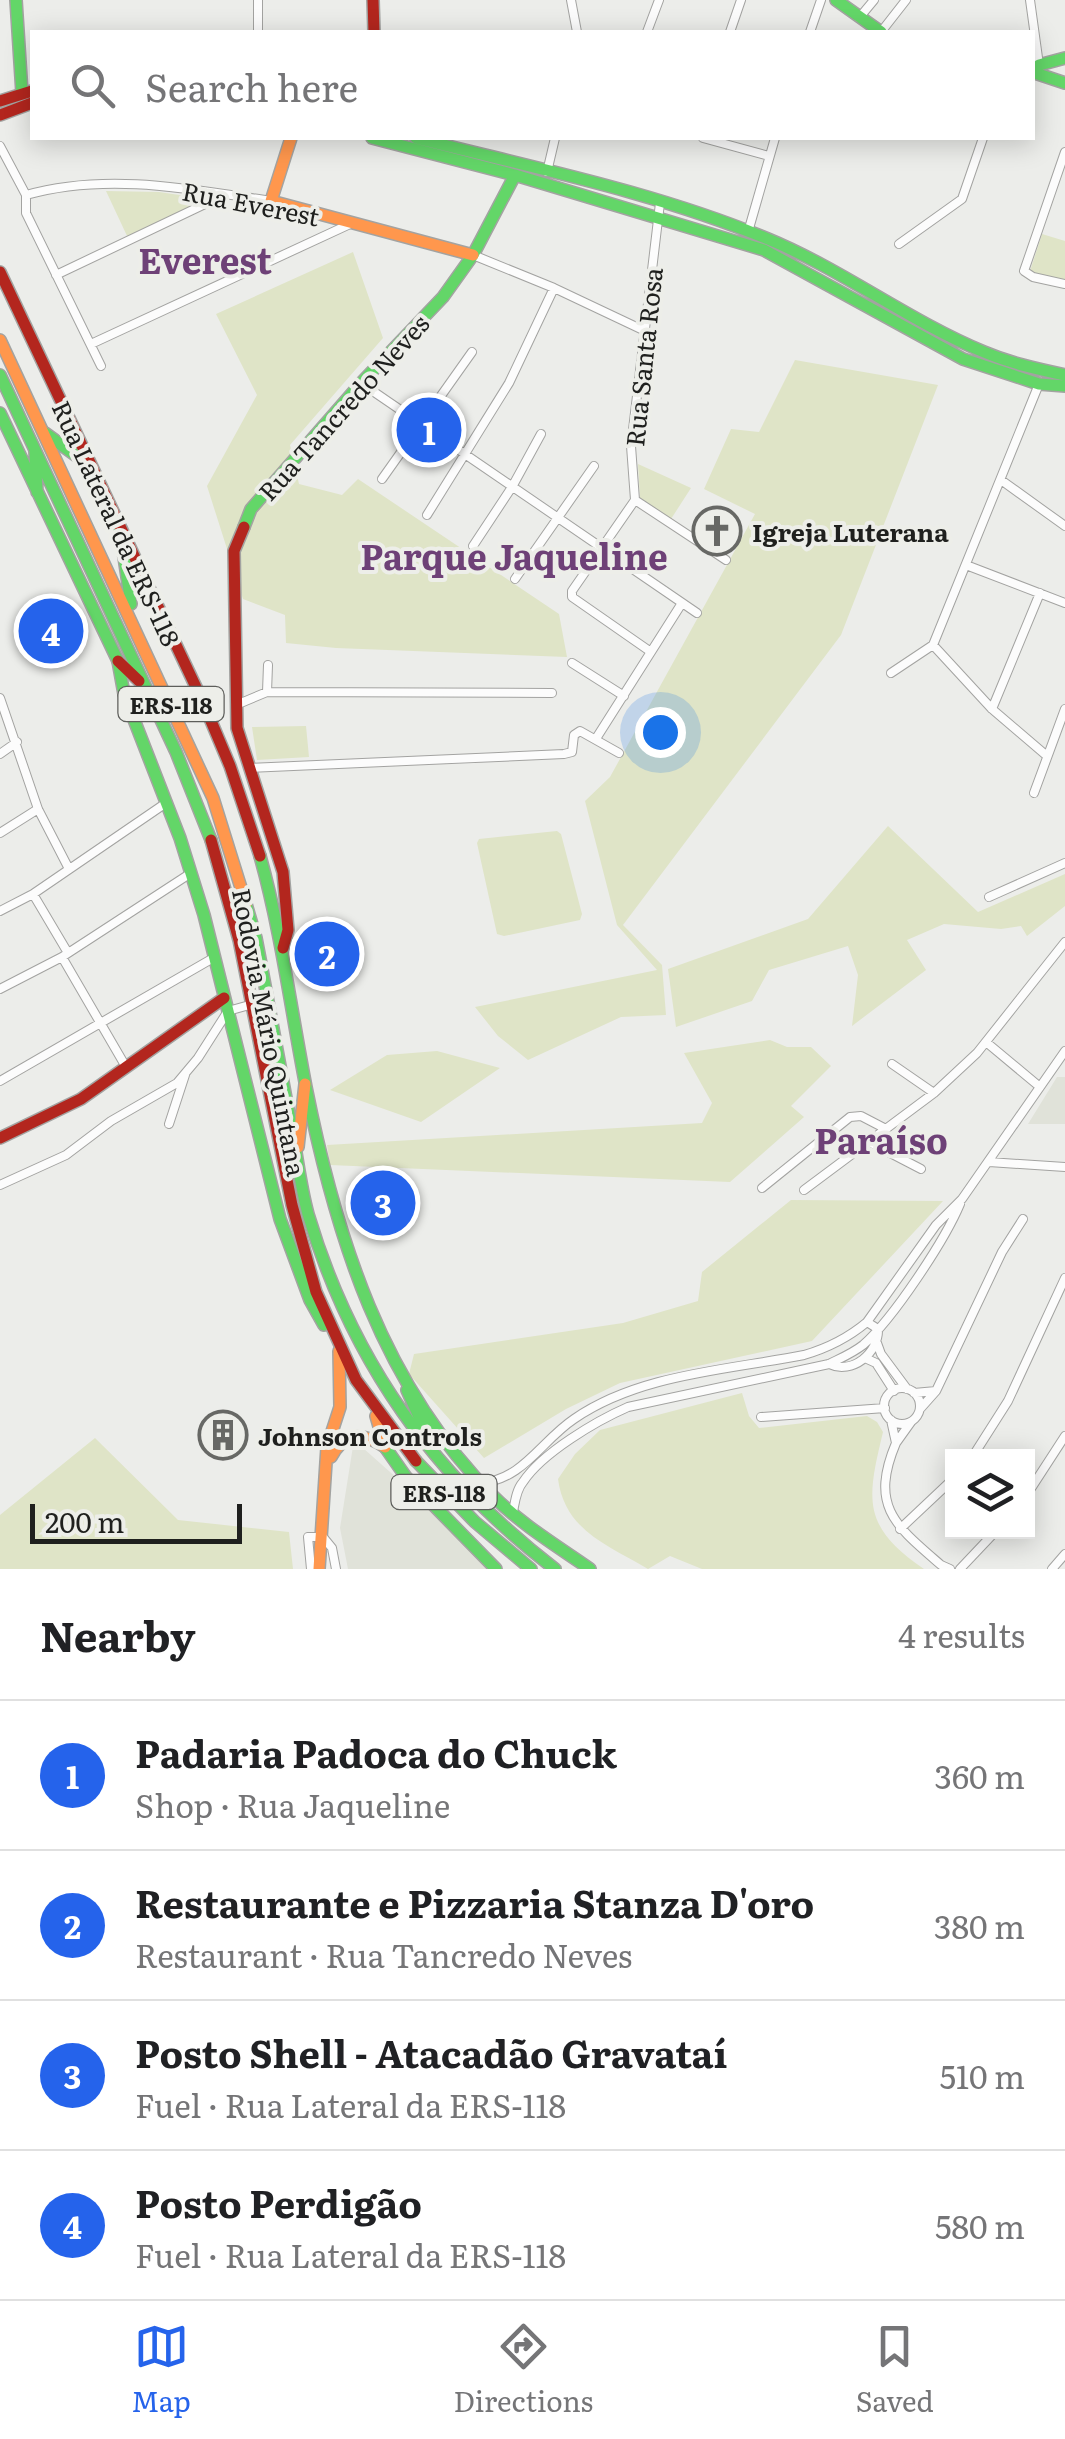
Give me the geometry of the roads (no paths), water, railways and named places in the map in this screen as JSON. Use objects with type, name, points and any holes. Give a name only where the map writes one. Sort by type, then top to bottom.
[{"type":"main road","points":[[0,102],[27,92],[16,0]]},
{"type":"main road","points":[[373,0],[374,30]]},
{"type":"main road","points":[[836,0],[878,30]]},
{"type":"main road","points":[[1035,70],[1065,58]]},
{"type":"main road","points":[[1035,70],[1065,83]]},
{"type":"main road","points":[[0,116],[30,104]]},
{"type":"main road","points":[[271,201],[290,140]]},
{"type":"main road","points":[[379,140],[514,176],[546,178],[660,203],[748,232],[816,262],[968,348],[1042,372],[1065,375]]},
{"type":"main road","points":[[422,140],[764,250],[964,359],[1039,384],[1065,386]]},
{"type":"main road","name":"Rua Tancredo Neves","points":[[283,948],[288,930],[284,878],[236,728],[234,551],[240,530],[251,509],[361,383],[442,298],[473,255],[514,176]]},
{"type":"main road","name":"Rua Everest","points":[[271,201],[473,255]]},
{"type":"main road","name":"Rua Lateral da ERS-118","points":[[0,272],[227,757],[268,885],[283,948],[305,1084],[331,1198],[352,1268],[407,1390],[480,1483],[512,1512],[590,1569]]},
{"type":"main road","name":"Rodovia Mário Quintana","points":[[0,340],[206,781],[241,882],[262,967],[296,1162],[318,1250],[346,1318],[382,1384],[438,1460],[475,1502],[554,1569]]},
{"type":"main road","name":"Rodovia Mário Quintana","points":[[0,375],[146,688],[210,836],[254,1004],[292,1212],[339,1348],[371,1400],[431,1479],[496,1542],[531,1569]]},
{"type":"main road","points":[[0,413],[118,661],[124,694],[191,873],[280,1219],[310,1300],[339,1348],[340,1407],[324,1475],[319,1569]]},
{"type":"main road","points":[[44,432],[88,464]]},
{"type":"main road","points":[[34,446],[37,492]]},
{"type":"main road","points":[[120,530],[126,583],[140,639]]},
{"type":"main road","points":[[118,661],[146,688]]},
{"type":"main road","points":[[268,885],[284,878]]},
{"type":"main road","points":[[0,1138],[81,1099],[226,1004]]},
{"type":"main road","points":[[296,1162],[305,1084]]},
{"type":"main road","points":[[407,1390],[438,1460]]},
{"type":"main road","points":[[371,1400],[385,1447],[406,1477],[496,1569]]},
{"type":"main road","points":[[324,1475],[336,1444],[344,1438],[367,1436],[385,1447]]},
{"type":"street","points":[[258,0],[258,30]]},
{"type":"street","points":[[572,0],[576,30]]},
{"type":"street","points":[[648,30],[660,0]]},
{"type":"street","points":[[731,30],[741,0]]},
{"type":"street","points":[[811,30],[821,0]]},
{"type":"street","points":[[859,18],[874,0]]},
{"type":"street","points":[[883,30],[906,0]]},
{"type":"street","points":[[1030,0],[1032,30]]},
{"type":"street","points":[[546,178],[554,140]]},
{"type":"street","points":[[710,140],[769,156]]},
{"type":"street","points":[[748,232],[773,140]]},
{"type":"street","points":[[900,244],[962,199],[982,140]]},
{"type":"street","points":[[0,146],[26,195],[26,213],[101,366]]},
{"type":"street","points":[[1065,152],[1024,271],[1032,278],[1065,284]]},
{"type":"street","name":"Rua Everest","points":[[26,195],[60,187],[127,184],[271,201]]},
{"type":"street","points":[[56,275],[226,194]]},
{"type":"street","name":"Rua Santa Rosa","points":[[635,500],[630,446],[660,203]]},
{"type":"street","points":[[91,344],[350,224]]},
{"type":"street","points":[[473,255],[645,331]]},
{"type":"street","points":[[427,515],[509,383],[554,288]]},
{"type":"street","points":[[382,479],[472,352]]},
{"type":"street","points":[[361,383],[697,613]]},
{"type":"street","points":[[890,673],[933,645],[1039,384]]},
{"type":"street","points":[[473,546],[541,434]]},
{"type":"street","points":[[515,579],[594,466]]},
{"type":"street","points":[[1001,480],[1065,526]]},
{"type":"street","points":[[651,652],[572,597],[572,591],[635,500],[726,560]]},
{"type":"street","points":[[966,564],[1065,602]]},
{"type":"street","points":[[992,709],[1040,593]]},
{"type":"street","points":[[597,737],[682,603]]},
{"type":"street","points":[[933,645],[992,709],[1047,756]]},
{"type":"street","points":[[572,663],[624,696]]},
{"type":"street","points":[[267,692],[268,665]]},
{"type":"street","points":[[236,705],[267,692],[552,693]]},
{"type":"street","points":[[0,698],[38,809],[68,869]]},
{"type":"street","points":[[1034,793],[1064,712]]},
{"type":"street","points":[[249,768],[572,752],[577,731],[597,737],[619,752]]},
{"type":"street","points":[[0,754],[17,742]]},
{"type":"street","points":[[0,911],[34,894],[166,802]]},
{"type":"street","points":[[0,833],[38,809]]},
{"type":"street","points":[[988,897],[1065,863]]},
{"type":"street","points":[[0,989],[65,955],[191,873]]},
{"type":"street","points":[[34,894],[100,1026],[126,1067]]},
{"type":"street","points":[[804,1190],[934,1093],[986,1042],[1065,942]]},
{"type":"street","points":[[0,1081],[215,957]]},
{"type":"street","points":[[170,1124],[185,1075],[226,1004],[254,1004]]},
{"type":"street","points":[[986,1042],[1040,1087]]},
{"type":"street","points":[[512,1512],[523,1481],[573,1437],[628,1406],[829,1364],[850,1354],[878,1329],[948,1232],[962,1200],[1065,1052]]},
{"type":"street","points":[[892,1064],[934,1093]]},
{"type":"street","points":[[1053,1069],[1065,1069]]},
{"type":"street","points":[[0,1185],[66,1155],[111,1121],[185,1075]]},
{"type":"street","points":[[762,1188],[850,1116],[861,1116],[886,1129]]},
{"type":"street","points":[[869,1142],[921,1169]]},
{"type":"street","points":[[988,1162],[1065,1167]]},
{"type":"street","points":[[480,1483],[514,1474],[570,1421],[623,1392],[826,1349],[867,1322],[936,1224],[962,1200]]},
{"type":"street","points":[[950,1569],[900,1529],[891,1518],[885,1494],[896,1443],[936,1391],[996,1264],[1023,1219]]},
{"type":"street","points":[[977,1449],[1008,1401],[1065,1278]]},
{"type":"street","points":[[867,1322],[878,1329]]},
{"type":"street","points":[[878,1329],[880,1354],[911,1391],[920,1409]]},
{"type":"street","points":[[829,1364],[836,1368],[848,1366],[865,1358],[877,1343]]},
{"type":"street","points":[[865,1358],[876,1363],[894,1390]]},
{"type":"street","points":[[894,1390],[936,1391]]},
{"type":"street","points":[[894,1390],[885,1408],[896,1443]]},
{"type":"street","points":[[761,1417],[885,1408]]},
{"type":"street","points":[[890,1420],[898,1424],[911,1422]]},
{"type":"street","points":[[1035,1482],[1065,1436]]},
{"type":"street","points":[[900,1529],[945,1487]]},
{"type":"street","points":[[311,1569],[308,1537],[323,1537],[332,1548],[336,1569]]},
{"type":"street","points":[[960,1569],[988,1539]]},
{"type":"street","points":[[1052,1569],[1065,1554]]},
{"type":"place","name":"Padaria Padoca do Chuck","points":[[429,430]]},
{"type":"place","name":"Igreja Luterana","points":[[717,531]]},
{"type":"place","name":"Posto Perdigão","points":[[51,631]]},
{"type":"place","name":"Restaurante e Pizzaria Stanza D'oro","points":[[327,954]]},
{"type":"place","name":"Posto Shell - Atacadão Gravataí","points":[[383,1203]]},
{"type":"place","name":"Johnson Controls","points":[[223,1435]]},
{"type":"district","name":"Everest","points":[[205,259]]},
{"type":"district","name":"Parque Jaqueline","points":[[514,555]]},
{"type":"district","name":"Paraíso","points":[[881,1139]]}]
